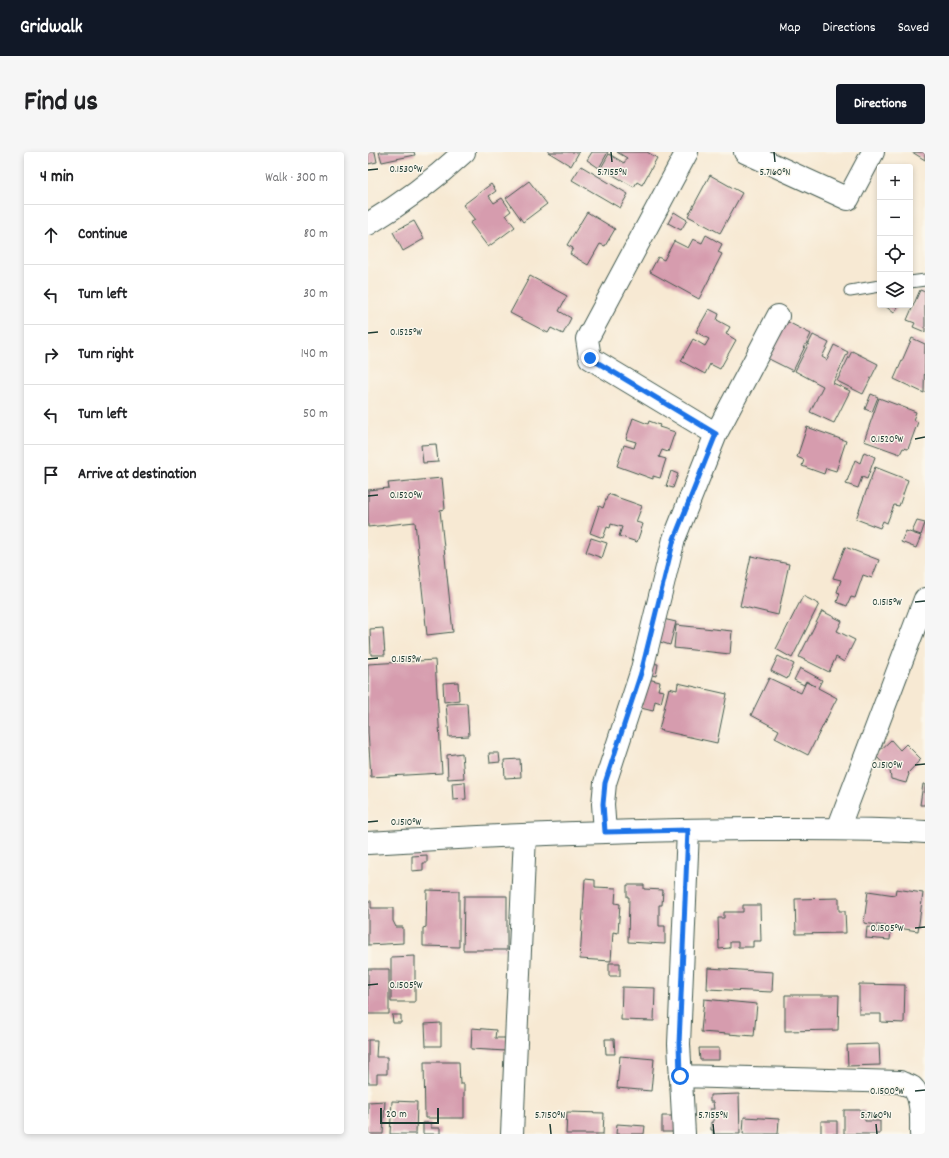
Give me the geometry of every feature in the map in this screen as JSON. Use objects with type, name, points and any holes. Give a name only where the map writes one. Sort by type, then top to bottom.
[{"type":"street","points":[[368,224],[399,206],[464,152]]},
{"type":"street","points":[[687,152],[587,339],[590,358],[716,434]]},
{"type":"street","points":[[745,152],[848,199],[873,152]]},
{"type":"street","points":[[605,832],[603,804],[605,783],[641,673],[674,539],[716,434],[778,316]]},
{"type":"street","points":[[838,829],[925,599]]},
{"type":"street","points":[[368,843],[525,835],[688,830],[838,829],[925,832]]},
{"type":"street","points":[[684,1134],[679,1044],[688,830]]},
{"type":"street","points":[[512,1134],[525,835]]},
{"type":"street","points":[[680,1076],[900,1082],[912,1087],[918,1098],[921,1117],[921,1134]]},
{"type":"lane","points":[[913,282],[925,280]]},
{"type":"lane","points":[[850,291],[877,286]]},
{"type":"building","points":[[368,152],[375,152],[377,162],[368,164]]},
{"type":"building","points":[[379,152],[414,152],[415,155],[382,162]]},
{"type":"building","points":[[548,152],[579,152],[571,166]]},
{"type":"building","points":[[592,152],[608,152],[599,168],[587,160]]},
{"type":"building","points":[[617,152],[647,152],[657,158],[642,185],[637,182],[634,187],[601,168],[609,154],[624,163],[627,158]]},
{"type":"building","points":[[912,152],[925,152],[925,160]]},
{"type":"building","points":[[581,166],[628,194],[620,208],[572,180]]},
{"type":"building","points":[[710,175],[742,193],[720,233],[688,216]]},
{"type":"building","points":[[529,181],[547,204],[523,222],[506,198]]},
{"type":"building","points":[[491,184],[496,191],[489,196],[494,203],[502,198],[511,211],[506,215],[515,227],[488,247],[470,223],[475,220],[463,205]]},
{"type":"building","points":[[587,212],[615,229],[605,246],[600,244],[588,265],[570,254],[573,248],[567,245]]},
{"type":"building","points":[[674,212],[687,220],[681,230],[668,223]]},
{"type":"building","points":[[414,221],[424,239],[403,251],[393,232]]},
{"type":"building","points":[[706,235],[722,244],[718,252],[722,254],[699,299],[650,272],[658,257],[664,260],[674,241],[688,248],[693,239],[702,243]]},
{"type":"building","points":[[530,276],[567,296],[559,311],[571,318],[563,334],[551,328],[548,333],[510,313]]},
{"type":"building","points":[[920,290],[925,292],[925,332],[913,327],[915,323],[907,320]]},
{"type":"building","points":[[888,308],[897,308],[894,313]]},
{"type":"building","points":[[709,309],[719,314],[717,320],[730,327],[726,334],[736,340],[720,369],[710,364],[705,374],[681,361],[693,339],[705,346],[709,339],[696,332]]},
{"type":"building","points":[[786,321],[811,334],[793,371],[767,358]]},
{"type":"building","points":[[813,335],[829,343],[822,357],[827,360],[834,345],[848,352],[833,383],[850,391],[834,423],[810,412],[823,386],[795,371]]},
{"type":"building","points":[[912,338],[925,344],[924,393],[894,379]]},
{"type":"building","points":[[852,351],[878,364],[863,394],[837,381]]},
{"type":"building","points":[[871,394],[878,397],[872,412],[865,409]]},
{"type":"building","points":[[879,398],[916,412],[913,420],[918,422],[908,449],[903,448],[900,454],[864,441]]},
{"type":"building","points":[[633,418],[648,424],[649,421],[660,425],[659,427],[675,432],[668,452],[662,450],[659,457],[666,459],[660,478],[653,476],[653,479],[617,466],[624,445],[634,448],[636,442],[626,439]]},
{"type":"building","points":[[807,427],[846,441],[836,471],[826,468],[824,474],[802,466],[804,460],[797,457]]},
{"type":"building","points":[[436,444],[438,462],[423,463],[421,445]]},
{"type":"building","points":[[864,452],[875,457],[867,479],[862,477],[858,488],[846,484],[855,460],[860,463]]},
{"type":"building","points":[[875,467],[908,480],[899,506],[894,505],[887,523],[883,521],[880,528],[856,519]]},
{"type":"building","points":[[671,471],[678,474],[673,488],[666,486]]},
{"type":"building","points":[[442,478],[445,509],[440,510],[453,632],[427,635],[415,522],[368,527],[368,490],[389,488],[388,483]]},
{"type":"building","points":[[608,494],[642,506],[636,522],[643,524],[637,542],[619,536],[622,527],[611,524],[610,528],[607,527],[603,538],[590,533],[599,506],[603,508]]},
{"type":"building","points":[[917,521],[925,523],[921,535],[912,532]]},
{"type":"building","points":[[906,531],[921,536],[916,548],[901,542]]},
{"type":"building","points":[[591,538],[607,543],[602,558],[586,552]]},
{"type":"building","points":[[845,547],[879,560],[872,578],[863,575],[855,598],[851,597],[847,606],[837,602],[840,593],[837,592],[841,580],[833,578]]},
{"type":"building","points":[[751,556],[789,564],[778,615],[740,606]]},
{"type":"building","points":[[803,596],[819,604],[792,658],[776,649]]},
{"type":"building","points":[[822,611],[842,621],[837,631],[855,640],[844,662],[836,657],[829,672],[799,657]]},
{"type":"building","points":[[663,619],[676,622],[670,645],[657,641]]},
{"type":"building","points":[[676,625],[732,631],[730,654],[674,648]]},
{"type":"building","points":[[383,628],[385,655],[371,655],[370,629]]},
{"type":"building","points":[[778,656],[794,664],[787,679],[771,671]]},
{"type":"building","points":[[435,660],[442,773],[371,777],[368,732],[368,664]]},
{"type":"building","points":[[650,663],[658,664],[656,676],[648,674]]},
{"type":"building","points":[[800,668],[822,680],[818,688],[837,698],[808,755],[775,738],[779,730],[751,715],[769,678],[801,693],[806,682],[815,686],[806,681],[804,685],[794,680]]},
{"type":"building","points":[[648,679],[660,682],[658,690],[664,691],[661,703],[655,701],[653,711],[641,708]]},
{"type":"building","points":[[458,682],[459,700],[444,702],[443,683]]},
{"type":"building","points":[[678,683],[727,694],[717,743],[659,730],[669,688],[677,690]]},
{"type":"building","points":[[467,703],[469,736],[449,737],[446,704]]},
{"type":"building","points":[[891,740],[900,750],[906,744],[921,759],[908,773],[906,783],[891,779],[890,771],[875,755]]},
{"type":"building","points":[[462,753],[464,778],[448,779],[447,755]]},
{"type":"building","points":[[489,753],[499,753],[500,762],[490,763]]},
{"type":"building","points":[[520,759],[521,777],[505,778],[504,760]]},
{"type":"building","points":[[465,782],[466,799],[453,800],[452,783]]},
{"type":"building","points":[[923,784],[925,784],[925,805],[920,805]]},
{"type":"building","points":[[427,855],[427,863],[423,863],[423,870],[412,871],[412,856]]},
{"type":"building","points":[[585,879],[595,880],[595,887],[616,888],[615,903],[620,904],[618,933],[613,932],[611,961],[580,959]]},
{"type":"building","points":[[627,885],[644,885],[644,889],[663,890],[662,905],[659,905],[659,926],[665,926],[665,944],[628,942],[629,897],[627,897]]},
{"type":"building","points":[[896,889],[923,893],[918,931],[864,923],[868,891],[895,895]]},
{"type":"building","points":[[427,890],[459,891],[459,947],[423,946],[423,928],[426,927]]},
{"type":"building","points":[[464,896],[507,896],[507,950],[463,950]]},
{"type":"building","points":[[839,898],[839,911],[845,911],[846,933],[796,934],[795,899]]},
{"type":"building","points":[[368,901],[371,901],[371,908],[393,908],[393,921],[396,927],[403,927],[403,943],[368,945]]},
{"type":"building","points":[[743,905],[760,905],[761,941],[753,941],[753,947],[738,947],[738,942],[730,942],[730,948],[719,949],[718,918],[724,918],[724,912],[743,912]]},
{"type":"building","points":[[867,927],[891,929],[890,940],[866,938]]},
{"type":"building","points":[[415,956],[415,1002],[391,1002],[391,957]]},
{"type":"building","points":[[609,963],[620,963],[620,976],[609,976]]},
{"type":"building","points":[[708,968],[773,972],[772,992],[707,989]]},
{"type":"building","points":[[368,969],[389,969],[389,1014],[368,1014]]},
{"type":"building","points":[[859,984],[905,985],[904,1023],[881,1022],[881,1014],[859,1014]]},
{"type":"building","points":[[622,987],[655,988],[654,1021],[621,1020]]},
{"type":"building","points":[[785,995],[839,995],[838,1030],[785,1031]]},
{"type":"building","points":[[704,999],[757,1004],[754,1036],[701,1032]]},
{"type":"building","points":[[392,1015],[401,1015],[401,1023],[393,1023]]},
{"type":"building","points":[[441,1023],[441,1046],[426,1046],[425,1024]]},
{"type":"building","points":[[472,1028],[496,1030],[495,1038],[507,1038],[506,1051],[471,1049]]},
{"type":"building","points":[[605,1039],[614,1039],[615,1054],[606,1054]]},
{"type":"building","points":[[368,1040],[377,1040],[376,1057],[387,1057],[387,1074],[377,1074],[377,1083],[368,1083]]},
{"type":"building","points":[[879,1044],[880,1065],[848,1066],[847,1045]]},
{"type":"building","points":[[699,1048],[719,1048],[719,1060],[700,1060]]},
{"type":"building","points":[[620,1056],[654,1059],[651,1091],[617,1088]]},
{"type":"building","points":[[424,1062],[459,1062],[460,1084],[464,1084],[464,1118],[425,1118]]},
{"type":"building","points":[[739,1094],[740,1134],[713,1134],[713,1130],[711,1130],[711,1122],[713,1122],[713,1114],[710,1115],[710,1109],[714,1109],[713,1102],[710,1102],[710,1095]]},
{"type":"building","points":[[385,1101],[383,1134],[368,1134],[368,1102]]},
{"type":"building","points":[[392,1101],[417,1102],[416,1134],[390,1134]]},
{"type":"building","points":[[844,1110],[865,1110],[865,1121],[880,1121],[880,1134],[844,1134]]},
{"type":"building","points":[[567,1112],[604,1113],[603,1134],[566,1134]]},
{"type":"building","points":[[662,1116],[678,1116],[678,1132],[662,1132]]},
{"type":"building","points":[[744,1117],[779,1119],[778,1134],[743,1134]]},
{"type":"building","points":[[821,1121],[837,1121],[837,1134],[821,1134]]},
{"type":"building","points":[[423,1123],[431,1123],[431,1128],[440,1128],[440,1134],[423,1134]]},
{"type":"building","points":[[617,1124],[645,1126],[644,1134],[616,1134]]},
{"type":"route","points":[[590,358],[716,434],[674,539],[641,673],[605,783],[603,804],[605,832],[688,830],[679,1044],[680,1076]]}]
